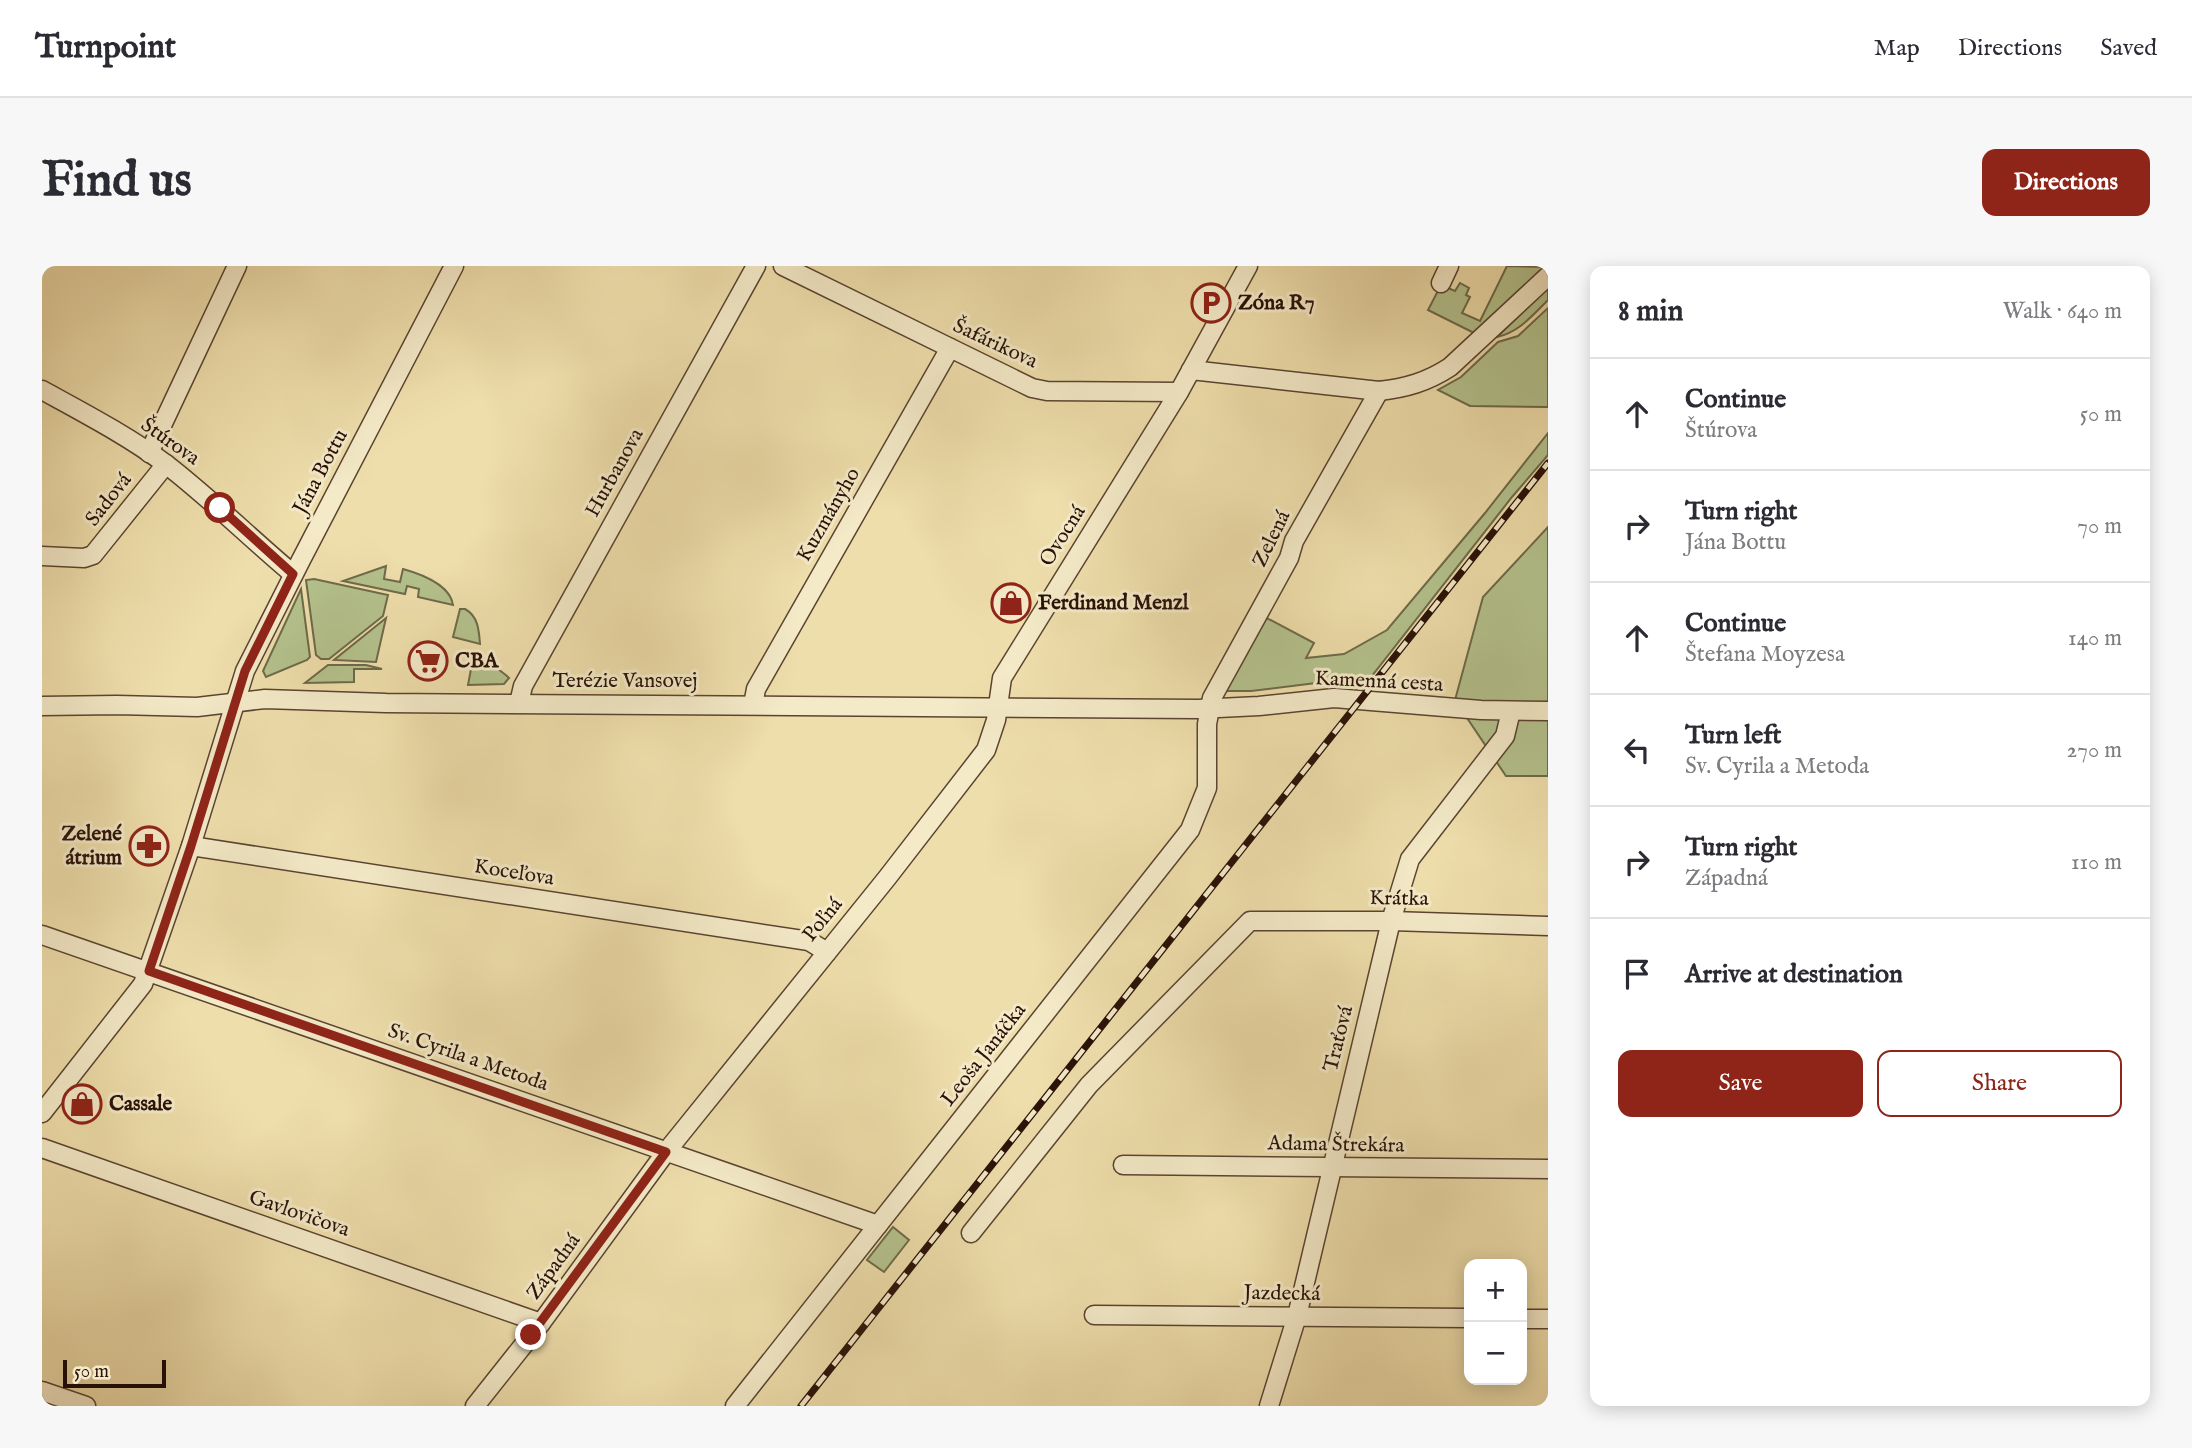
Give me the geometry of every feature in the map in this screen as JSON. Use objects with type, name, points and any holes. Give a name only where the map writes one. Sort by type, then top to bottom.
[{"type":"street","points":[[149,453],[237,266]]},
{"type":"street","name":"Jána Bottu","points":[[42,1113],[143,984],[191,846],[245,671],[454,266]]},
{"type":"street","name":"Hurbanova","points":[[519,703],[523,686],[756,266]]},
{"type":"street","name":"Šafárikova","points":[[783,266],[1039,390],[1179,393]]},
{"type":"street","points":[[1179,393],[1248,266]]},
{"type":"street","points":[[1441,283],[1449,266]]},
{"type":"street","points":[[1191,370],[1379,391],[1419,383],[1450,367],[1548,276]]},
{"type":"street","name":"Kuzmányho","points":[[753,705],[756,689],[950,348]]},
{"type":"street","name":"Štúrova","points":[[42,390],[88,415],[166,464],[293,574]]},
{"type":"street","name":"Zelená","points":[[1209,709],[1214,694],[1289,558],[1294,541],[1379,391]]},
{"type":"street","name":"Ovocná","points":[[997,708],[1002,678],[1179,393]]},
{"type":"street","name":"Sadová","points":[[42,556],[84,558],[93,555],[166,464]]},
{"type":"street","name":"Kamenná cesta","points":[[1209,709],[1334,698],[1511,711],[1548,711]]},
{"type":"street","name":"Terézie Vansovej","points":[[42,706],[197,707],[269,699],[386,703],[1209,709]]},
{"type":"street","name":"Poľná","points":[[666,1152],[986,750],[997,708]]},
{"type":"street","name":"Leoša Janáčka","points":[[736,1406],[1190,830],[1207,788],[1209,709]]},
{"type":"street","name":"Traťová","points":[[1269,1406],[1297,1316],[1391,921],[1410,859],[1505,736],[1511,711]]},
{"type":"street","name":"Koceľova","points":[[191,846],[809,941],[827,952]]},
{"type":"street","name":"Krátka","points":[[971,1233],[1089,1085],[1250,921],[1391,921],[1548,926]]},
{"type":"street","name":"Sv. Cyrila a Metoda","points":[[42,935],[878,1225]]},
{"type":"street","name":"Gavlovičova","points":[[42,1148],[541,1323]]},
{"type":"street","name":"Západná","points":[[475,1406],[541,1323],[666,1152]]},
{"type":"street","name":"Adama Štrekára","points":[[1123,1165],[1548,1169]]},
{"type":"street","name":"Jazdecká","points":[[1094,1315],[1464,1318]]},
{"type":"street","points":[[1527,1319],[1548,1319]]},
{"type":"street","points":[[42,1391],[86,1406]]},
{"type":"green space","points":[[1507,266],[1548,267],[1480,332],[1472,332],[1428,310],[1441,285],[1455,291],[1460,283],[1469,288],[1466,295],[1470,297],[1462,313],[1480,321]]},
{"type":"green space","points":[[1548,288],[1548,300],[1531,317],[1519,327],[1497,337]]},
{"type":"green space","points":[[1548,308],[1548,407],[1470,406],[1438,390],[1461,377],[1498,342],[1518,336]]},
{"type":"green space","points":[[1548,433],[1548,455],[1364,686],[1350,680],[1251,691],[1220,691],[1263,616],[1314,643],[1306,658],[1344,654],[1387,630]]},
{"type":"green space","points":[[1548,527],[1548,776],[1506,776],[1455,700],[1483,597]]},
{"type":"green space","points":[[386,566],[384,579],[400,582],[403,569],[418,574],[441,586],[453,605],[418,597],[419,589],[407,586],[405,594],[343,581]]},
{"type":"green space","points":[[314,579],[388,595],[383,616],[329,659],[321,659],[316,655],[306,580]]},
{"type":"green space","points":[[301,589],[310,657],[266,677],[263,671]]},
{"type":"green space","points":[[460,609],[465,609],[475,619],[480,644],[453,637]]},
{"type":"green space","points":[[386,618],[376,662],[334,660]]},
{"type":"green space","points":[[474,653],[509,678],[504,684],[468,685]]},
{"type":"green space","points":[[328,665],[366,665],[382,669],[354,669],[354,682],[305,683]]},
{"type":"green space","points":[[893,1227],[909,1240],[884,1272],[867,1260]]},
{"type":"railway","points":[[801,1406],[1548,463]]},
{"type":"place","name":"Zóna R7","points":[[1211,303]]},
{"type":"place","name":"Ferdinand Menzl","points":[[1011,603]]},
{"type":"place","name":"CBA","points":[[428,661]]},
{"type":"place","name":"Zelené átrium","points":[[149,846]]},
{"type":"place","name":"Cassale","points":[[82,1104]]},
{"type":"route","points":[[220,508],[293,574],[245,671],[149,971],[666,1152],[531,1335]]}]
